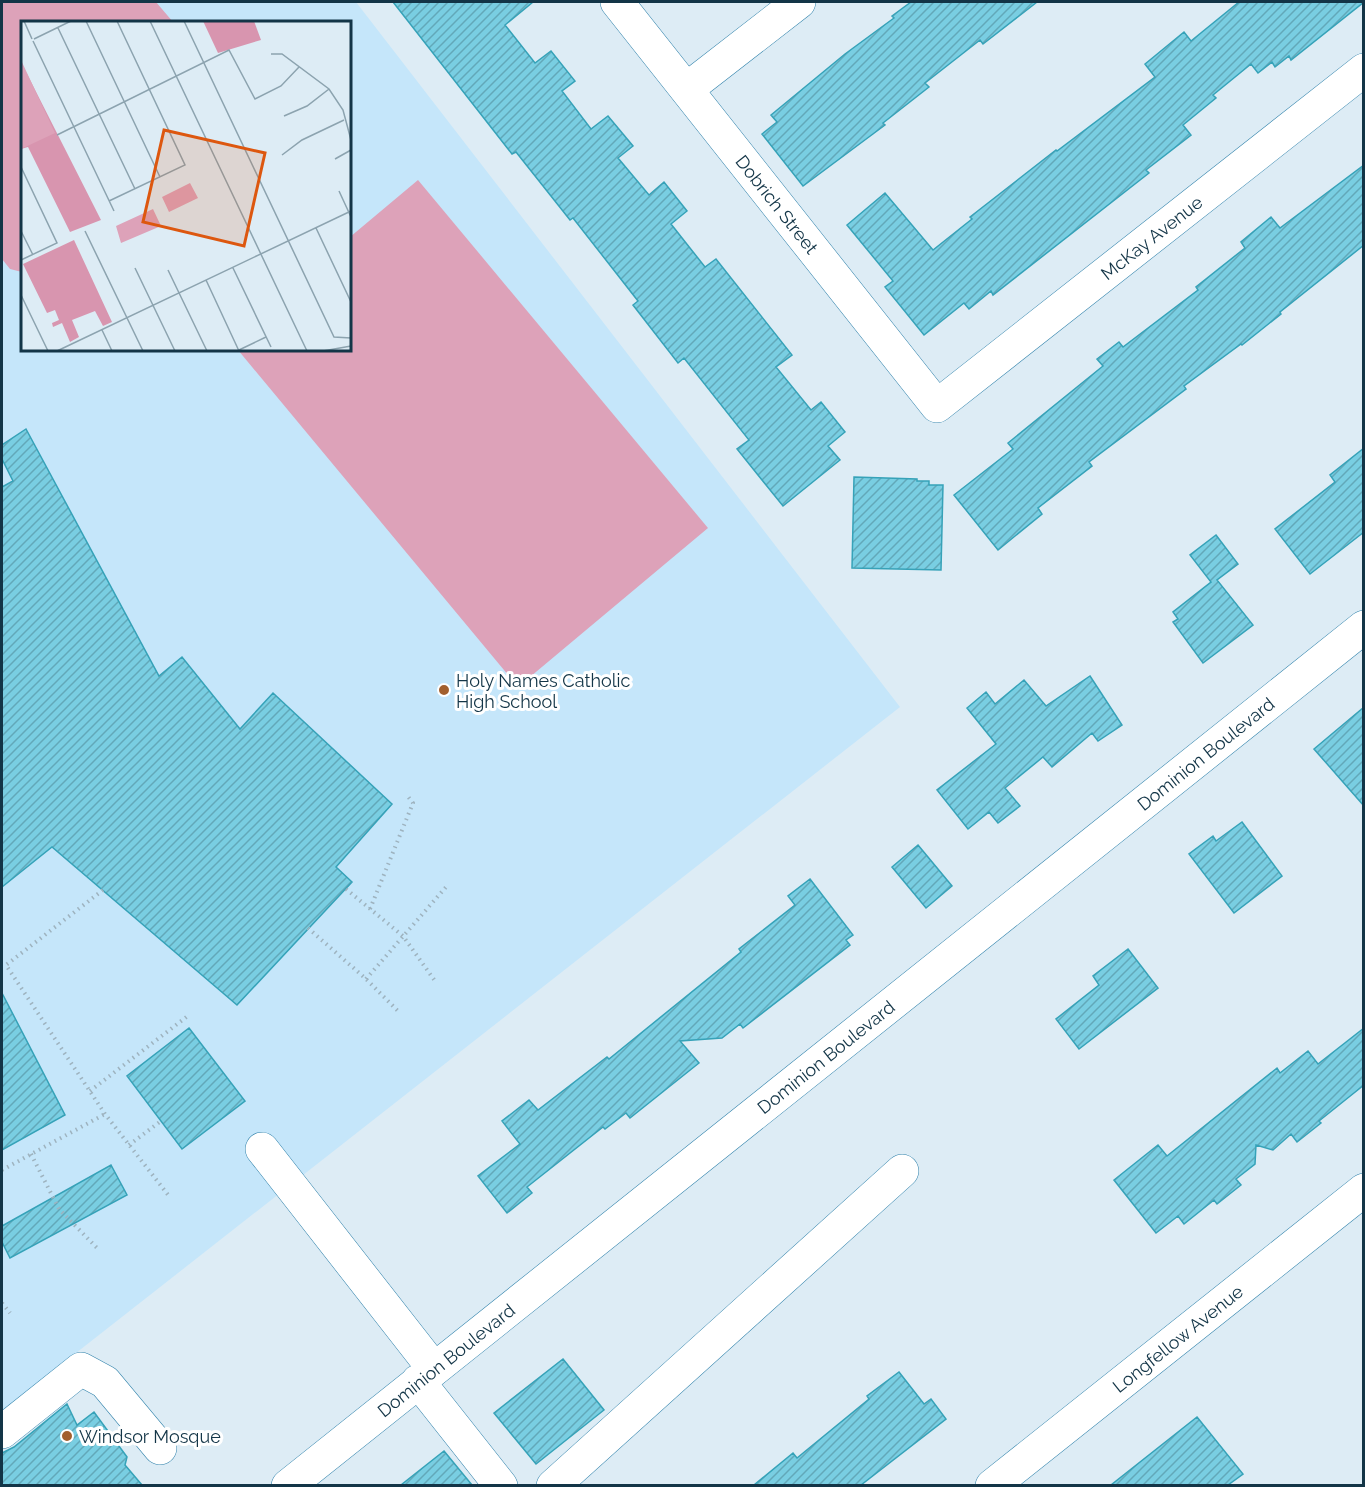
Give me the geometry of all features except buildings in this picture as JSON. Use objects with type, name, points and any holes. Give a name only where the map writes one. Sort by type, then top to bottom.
[{"type":"street","name":"Dobrich Street","points":[[617,2],[938,406]]},
{"type":"street","points":[[687,89],[799,2]]},
{"type":"street","name":"McKay Avenue","points":[[938,406],[1364,70]]},
{"type":"street","name":"Dominion Boulevard","points":[[288,1485],[1364,627]]},
{"type":"street","points":[[262,1149],[426,1375],[501,1485]]},
{"type":"street","points":[[553,1485],[902,1171]]},
{"type":"street","name":"Longfellow Avenue","points":[[992,1485],[1364,1190]]},
{"type":"street","points":[[2,1432],[81,1369],[105,1382],[160,1448]]},
{"type":"path","points":[[370,909],[413,803],[406,794]]},
{"type":"path","points":[[366,979],[447,887]]},
{"type":"path","points":[[346,889],[403,936],[435,981]]},
{"type":"path","points":[[103,890],[6,965],[105,1114],[169,1196]]},
{"type":"path","points":[[308,928],[366,979],[400,1014]]},
{"type":"path","points":[[90,1091],[189,1015]]},
{"type":"path","points":[[2,1170],[105,1114]]},
{"type":"path","points":[[129,1145],[161,1121]]},
{"type":"path","points":[[31,1154],[59,1209],[98,1249]]},
{"type":"path","points":[[2,1303],[10,1313]]},
{"type":"shaded area","name":"Holy Names Catholic High School","points":[[2,2],[356,2],[900,707],[2,1411]]},
{"type":"shaded area","points":[[2,2],[156,2],[172,21],[21,21],[21,272],[10,269],[2,259]]},
{"type":"shaded area","points":[[418,180],[708,528],[518,687],[239,351],[351,351],[351,236]]},
{"type":"place","name":"Holy Names Catholic High School","points":[[444,690]]},
{"type":"place","name":"Windsor Mosque","points":[[67,1436]]}]
